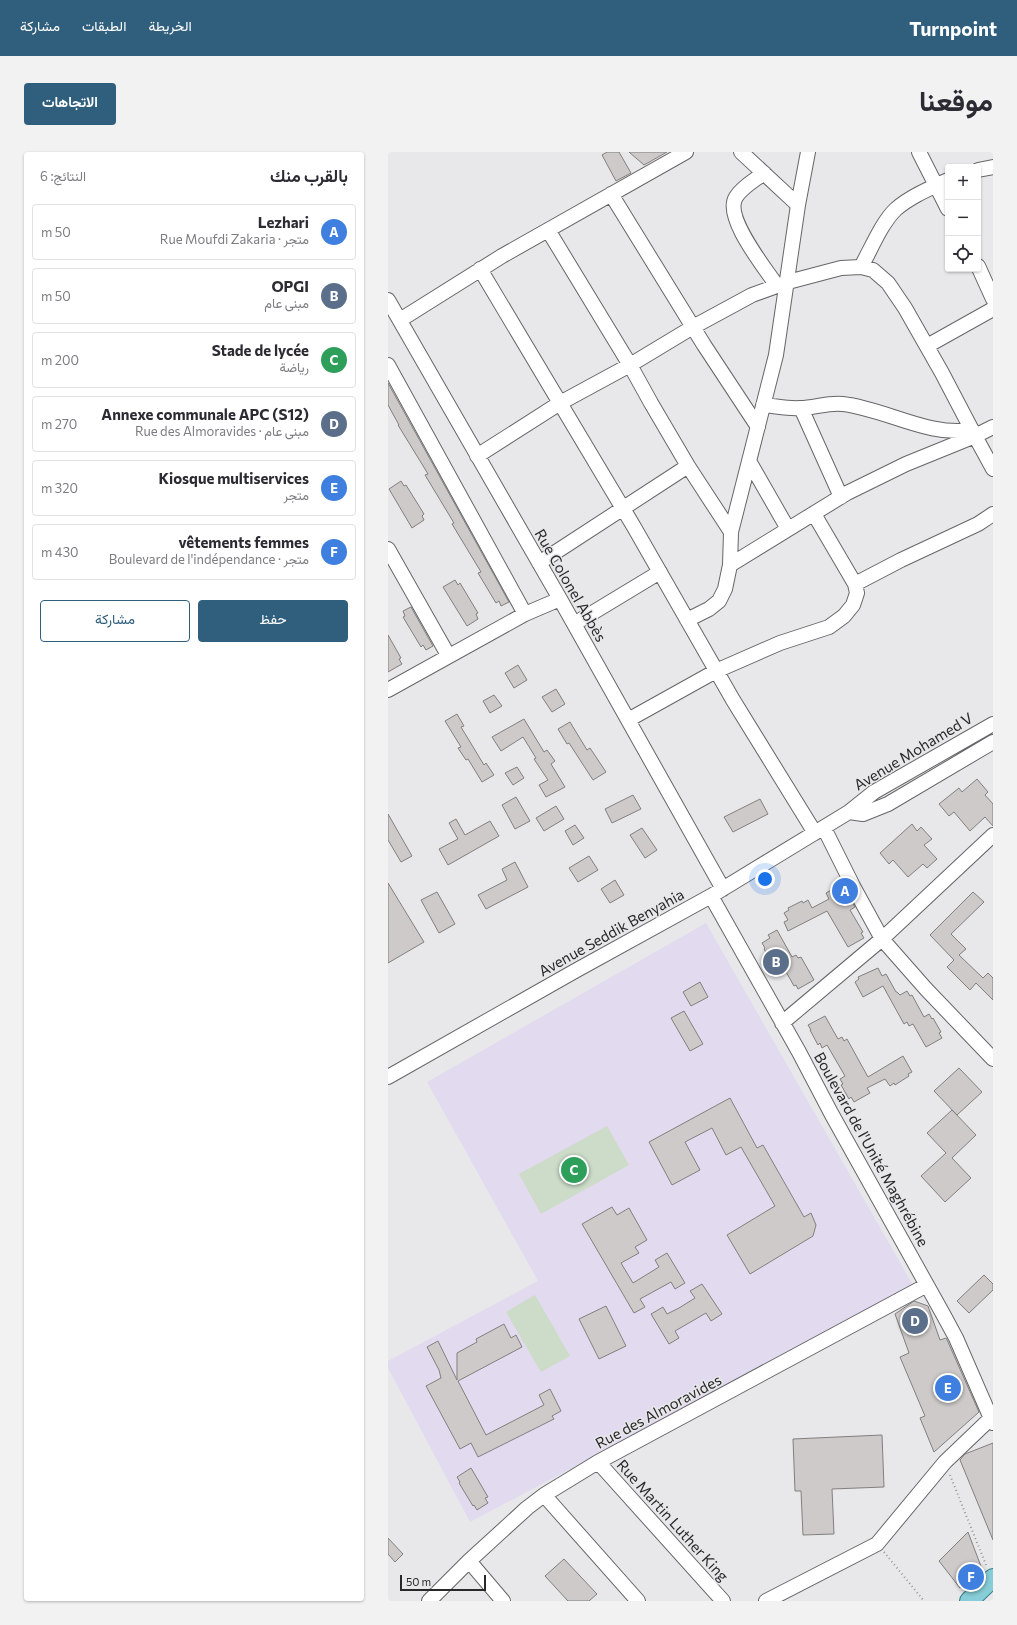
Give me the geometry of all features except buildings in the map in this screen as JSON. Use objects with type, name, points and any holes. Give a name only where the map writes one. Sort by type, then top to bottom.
[{"type":"main road","points":[[969,1601],[992,1579]]},
{"type":"street","points":[[400,320],[548,230],[686,152]]},
{"type":"street","points":[[741,152],[798,205]]},
{"type":"street","points":[[687,620],[709,609],[719,601],[725,589],[730,565],[731,532],[776,355],[783,284],[808,152]]},
{"type":"street","points":[[919,152],[945,204]]},
{"type":"street","points":[[981,169],[993,167]]},
{"type":"street","points":[[764,173],[742,190],[735,198],[734,209],[738,226],[783,284]]},
{"type":"street","points":[[861,267],[883,226],[895,210],[906,201],[945,181]]},
{"type":"street","points":[[611,194],[693,327],[758,427]]},
{"type":"street","points":[[548,230],[630,365],[688,466],[731,532]]},
{"type":"street","points":[[477,456],[560,403],[630,365],[693,327],[752,296],[783,284],[841,268],[861,267],[873,270],[888,283],[905,308],[993,469]]},
{"type":"street","points":[[480,270],[623,508],[716,671],[819,831],[853,886],[882,939],[926,989],[993,1060]]},
{"type":"street","points":[[981,272],[993,299]]},
{"type":"street","name":"Rue Colonel Abbès","points":[[388,300],[539,562],[723,889]]},
{"type":"street","points":[[927,346],[993,309]]},
{"type":"street","points":[[388,365],[525,614]]},
{"type":"street","points":[[764,405],[801,408],[842,403],[937,429],[974,433]]},
{"type":"street","points":[[801,408],[841,497]]},
{"type":"street","points":[[730,565],[841,497],[906,464],[974,433],[993,427]]},
{"type":"street","points":[[749,460],[788,529]]},
{"type":"street","points":[[539,562],[688,466]]},
{"type":"street","points":[[628,720],[716,671],[780,643],[829,626],[844,616],[853,605],[857,593],[855,584],[814,514]]},
{"type":"street","points":[[855,584],[901,560],[978,524],[993,514]]},
{"type":"street","points":[[388,549],[448,655]]},
{"type":"street","points":[[574,624],[660,572]]},
{"type":"street","points":[[388,690],[448,655],[525,614],[560,599]]},
{"type":"street","name":"Avenue Mohamed V","points":[[849,812],[859,802],[874,792],[993,724]]},
{"type":"street","name":"Avenue Mohamed V","points":[[849,812],[863,814],[888,804],[993,742]]},
{"type":"street","name":"Avenue Seddik Benyahia","points":[[388,1077],[711,896],[849,812]]},
{"type":"street","points":[[782,1023],[882,939],[993,835]]},
{"type":"street","name":"Boulevard de l'Unité Maghrébine","points":[[711,896],[956,1338],[992,1420]]},
{"type":"street","name":"Rue des Almoravides","points":[[429,1601],[469,1561],[527,1508],[544,1496],[598,1462],[926,1285]]},
{"type":"street","points":[[766,1601],[877,1544],[945,1462],[992,1420]]},
{"type":"street","name":"Rue Martin Luther King","points":[[598,1462],[723,1601]]},
{"type":"street","points":[[544,1496],[638,1601]]},
{"type":"street","points":[[469,1561],[502,1601]]},
{"type":"path","points":[[945,1462],[992,1579]]},
{"type":"path","points":[[877,1544],[924,1601]]},
{"type":"shaded area","points":[[706,923],[914,1287],[470,1522],[388,1368],[388,1361],[538,1281],[427,1082]]},
{"type":"green space","points":[[607,1126],[629,1165],[541,1214],[519,1174]]},
{"type":"green space","points":[[535,1295],[570,1356],[541,1372],[506,1312]]},
{"type":"place","name":"Lezhari","points":[[845,891]]},
{"type":"place","name":"OPGI","points":[[776,962]]},
{"type":"place","name":"Stade de lycée","points":[[574,1170]]},
{"type":"place","name":"Annexe communale APC (S12)","points":[[915,1321]]},
{"type":"place","name":"Kiosque multiservices","points":[[948,1388]]},
{"type":"place","name":"vêtements femmes","points":[[971,1577]]}]
